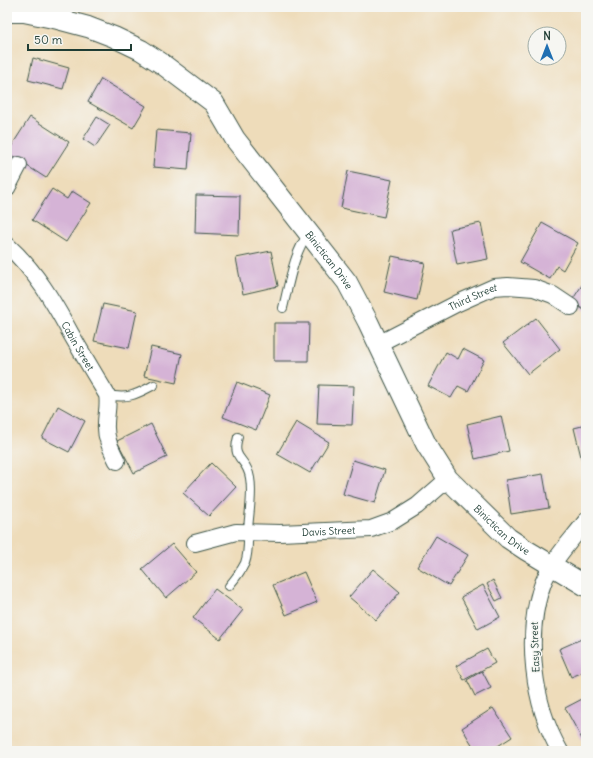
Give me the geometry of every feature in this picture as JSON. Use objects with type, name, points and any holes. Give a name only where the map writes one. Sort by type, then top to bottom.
[{"type":"street","name":"Binictican Drive","points":[[7,12],[24,12],[58,19],[88,27],[114,37],[141,50],[161,63],[214,103],[236,139],[347,282],[426,444],[448,479],[508,538],[586,586]]},
{"type":"street","points":[[7,188],[19,165]]},
{"type":"street","name":"Cabin Street","points":[[7,245],[19,255],[47,291],[107,395]]},
{"type":"street","name":"Third Street","points":[[378,344],[458,303],[494,287],[508,286],[534,288],[553,295],[571,307]]},
{"type":"street","points":[[107,395],[106,436],[117,461]]},
{"type":"street","name":"Davis Street","points":[[194,543],[236,532],[248,531],[280,533],[371,529],[393,521],[417,506],[448,479]]},
{"type":"street","name":"Easy Street","points":[[560,751],[553,740],[541,706],[534,661],[534,616],[543,583],[552,566],[586,521]]},
{"type":"lane","points":[[283,308],[297,254],[306,237],[310,234]]},
{"type":"lane","points":[[107,395],[121,398],[128,397],[154,385]]},
{"type":"lane","points":[[230,586],[245,562],[249,547],[248,531],[250,479],[247,467],[236,454],[235,447],[238,437]]},
{"type":"building","points":[[33,58],[69,68],[63,89],[28,80]]},
{"type":"building","points":[[101,79],[146,106],[133,128],[88,102]]},
{"type":"building","points":[[30,117],[69,142],[46,178],[7,153]]},
{"type":"building","points":[[97,117],[110,125],[95,147],[83,139]]},
{"type":"building","points":[[156,130],[191,133],[188,170],[153,167]]},
{"type":"building","points":[[348,171],[392,180],[384,217],[341,208]]},
{"type":"building","points":[[52,189],[67,199],[72,191],[91,203],[66,242],[32,220]]},
{"type":"building","points":[[196,195],[240,196],[239,235],[195,233]]},
{"type":"building","points":[[481,223],[488,259],[457,265],[450,229]]},
{"type":"building","points":[[542,223],[578,243],[563,270],[557,266],[550,279],[520,262]]},
{"type":"building","points":[[271,251],[278,286],[243,294],[236,258]]},
{"type":"building","points":[[392,256],[425,263],[417,300],[384,292]]},
{"type":"building","points":[[586,279],[586,311],[571,302]]},
{"type":"building","points":[[103,304],[137,311],[129,348],[94,341]]},
{"type":"building","points":[[536,318],[560,349],[528,374],[503,343]]},
{"type":"building","points":[[274,323],[309,323],[308,361],[274,361]]},
{"type":"building","points":[[151,347],[182,354],[176,383],[144,376]]},
{"type":"building","points":[[463,349],[484,360],[468,391],[458,386],[451,398],[428,386],[446,352],[458,359]]},
{"type":"building","points":[[237,382],[270,395],[256,430],[223,417]]},
{"type":"building","points":[[319,385],[354,386],[352,425],[317,424]]},
{"type":"building","points":[[58,406],[85,421],[69,452],[42,438]]},
{"type":"building","points":[[501,416],[509,451],[475,459],[467,424]]},
{"type":"building","points":[[296,422],[329,442],[310,473],[277,454]]},
{"type":"building","points":[[151,424],[167,457],[134,473],[117,441]]},
{"type":"building","points":[[586,425],[586,465],[583,465],[574,428]]},
{"type":"building","points":[[353,460],[385,470],[375,503],[343,494]]},
{"type":"building","points":[[211,463],[236,487],[209,516],[183,493]]},
{"type":"building","points":[[543,474],[549,508],[511,514],[506,480]]},
{"type":"building","points":[[436,536],[468,555],[449,586],[417,567]]},
{"type":"building","points":[[172,544],[196,572],[166,598],[142,569]]},
{"type":"building","points":[[373,569],[400,592],[376,620],[349,597]]},
{"type":"building","points":[[304,572],[317,602],[286,615],[273,585]]},
{"type":"building","points":[[493,580],[502,598],[496,601],[487,584]]},
{"type":"building","points":[[483,585],[500,617],[478,629],[461,597]]},
{"type":"building","points":[[215,589],[243,610],[220,639],[193,618]]},
{"type":"building","points":[[586,637],[586,671],[571,677],[559,649]]},
{"type":"building","points":[[487,649],[495,663],[464,680],[456,666]]},
{"type":"building","points":[[482,671],[491,688],[475,696],[467,680]]},
{"type":"building","points":[[586,697],[586,737],[582,739],[565,708]]},
{"type":"building","points":[[493,708],[512,737],[490,751],[476,751],[462,728]]}]
